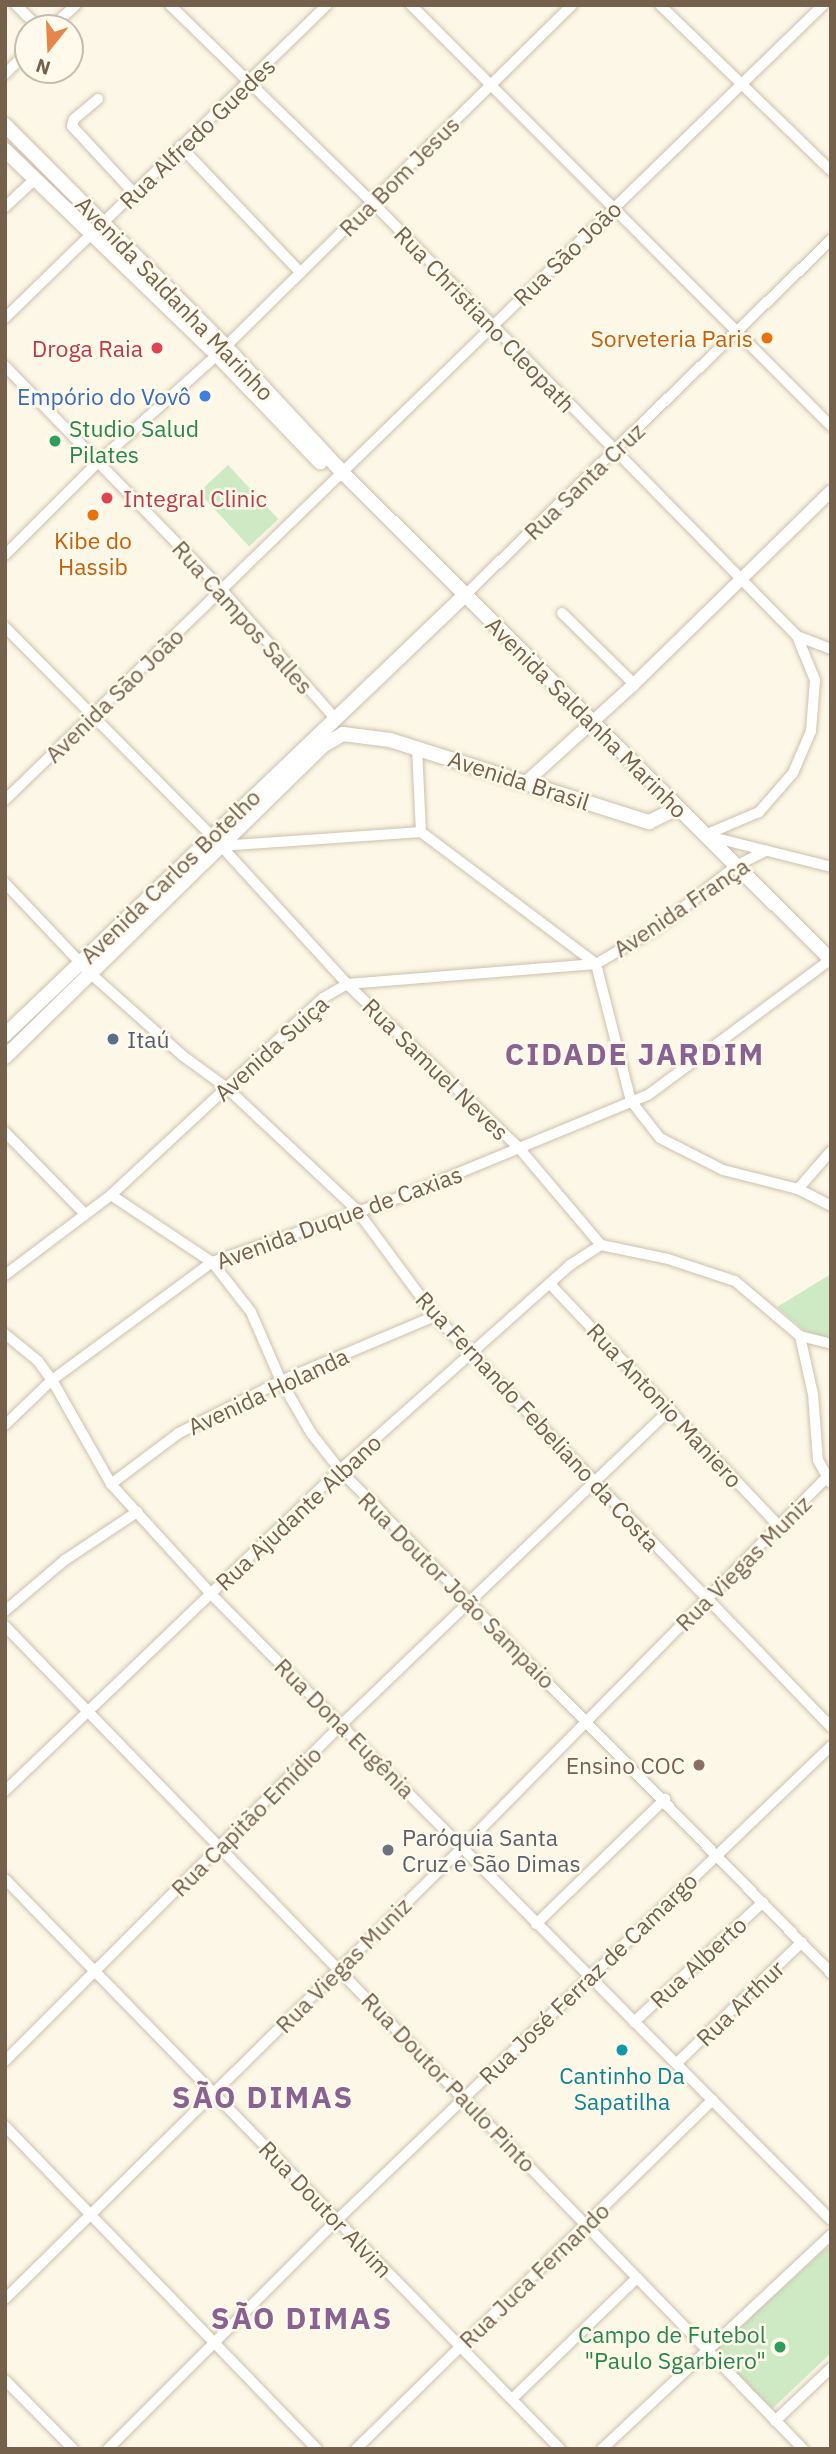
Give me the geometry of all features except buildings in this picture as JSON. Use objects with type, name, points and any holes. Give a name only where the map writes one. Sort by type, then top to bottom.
[{"type":"main road","name":"Avenida Saldanha Marinho","points":[[5,125],[98,228],[830,960]]},
{"type":"main road","name":"Avenida Saldanha Marinho","points":[[5,150],[34,180],[98,228]]},
{"type":"main road","name":"Rua Santa Cruz","points":[[334,717],[465,595]]},
{"type":"main road","points":[[346,707],[348,724],[356,733]]},
{"type":"main road","points":[[324,745],[334,717]]},
{"type":"main road","name":"Avenida Carlos Botelho","points":[[217,841],[334,717]]},
{"type":"main road","points":[[324,745],[343,734],[356,733]]},
{"type":"main road","name":"Avenida Brasil","points":[[356,733],[417,748],[649,822],[678,808]]},
{"type":"main road","name":"Avenida Carlos Botelho","points":[[5,1035],[85,968],[217,841],[324,745]]},
{"type":"main road","name":"Avenida Carlos Botelho","points":[[5,1057],[85,968]]},
{"type":"street","name":"Rua Christiano Cleopath","points":[[170,5],[248,85],[373,203],[797,636]]},
{"type":"street","name":"Rua Alfredo Guedes","points":[[5,318],[132,192],[248,85],[327,5]]},
{"type":"street","points":[[411,5],[489,85],[615,206],[737,334],[831,426]]},
{"type":"street","name":"Rua Bom Jesus","points":[[5,555],[98,462],[301,273],[572,5]]},
{"type":"street","points":[[660,5],[831,171]]},
{"type":"street","name":"Rua São João","points":[[222,590],[823,5]]},
{"type":"street","points":[[98,99],[74,118],[72,126],[76,136],[132,192]]},
{"type":"street","points":[[180,146],[301,273]]},
{"type":"street","points":[[5,207],[34,180]]},
{"type":"street","name":"Rua Santa Cruz","points":[[465,595],[831,240]]},
{"type":"street","name":"Rua Campos Salles","points":[[5,366],[222,590],[334,717]]},
{"type":"street","points":[[525,783],[634,684],[831,491]]},
{"type":"street","name":"Avenida São João","points":[[5,800],[222,590]]},
{"type":"street","points":[[562,613],[634,684]]},
{"type":"street","name":"Rua Samuel Neves","points":[[5,628],[217,841],[347,984],[519,1148],[601,1245]]},
{"type":"street","points":[[797,636],[831,649]]},
{"type":"street","name":"Avenida França","points":[[705,835],[759,812],[793,773],[811,731],[815,680],[797,636]]},
{"type":"street","points":[[417,748],[421,832]]},
{"type":"street","points":[[217,841],[421,832],[596,964],[631,1101],[660,1138],[723,1170],[798,1189],[827,1204],[831,1217]]},
{"type":"street","points":[[705,835],[831,867]]},
{"type":"street","name":"Avenida França","points":[[596,964],[656,929],[736,866],[766,850]]},
{"type":"street","name":"Rua Fernando Febeliano da Costa","points":[[5,883],[85,968],[183,1056],[227,1088],[356,1209],[435,1316],[706,1602],[831,1727]]},
{"type":"street","name":"Avenida Duque de Caxias","points":[[5,1425],[52,1380],[212,1262],[356,1209],[398,1198],[631,1101],[684,1070],[830,960]]},
{"type":"street","name":"Avenida Suiça","points":[[5,1275],[111,1195],[323,998],[347,984],[596,964]]},
{"type":"street","points":[[5,1132],[84,1213]]},
{"type":"street","points":[[798,1189],[831,1151]]},
{"type":"street","name":"Rua Doutor João Sampaio","points":[[111,1195],[212,1262],[251,1312],[281,1381],[311,1433],[340,1470],[665,1799],[831,1973]]},
{"type":"street","points":[[601,1245],[668,1259],[734,1281],[800,1336],[831,1344]]},
{"type":"street","name":"Rua Ajudante Albano","points":[[5,1791],[340,1470],[472,1356],[550,1284],[601,1245]]},
{"type":"street","name":"Rua Antonio Maniero","points":[[550,1284],[780,1527]]},
{"type":"street","name":"Avenida Holanda","points":[[111,1485],[179,1433],[281,1381],[435,1316]]},
{"type":"street","name":"Rua Dona Eugênia","points":[[5,1334],[38,1361],[52,1380],[111,1485],[211,1594],[831,2220]]},
{"type":"street","points":[[800,1336],[813,1394],[818,1460],[829,1481]]},
{"type":"street","name":"Rua Capitão Emídio","points":[[5,2061],[342,1724],[596,1484],[671,1409]]},
{"type":"street","name":"Rua Viegas Muniz","points":[[5,2299],[93,2215],[462,1848],[586,1720],[829,1481]]},
{"type":"street","points":[[5,1611],[65,1560],[137,1512]]},
{"type":"street","name":"Rua Doutor Paulo Pinto","points":[[5,1626],[339,1968],[462,2099],[587,2223],[637,2278],[710,2348],[803,2449]]},
{"type":"street","name":"Rua José Ferraz de Camargo","points":[[108,2449],[218,2343],[336,2221],[589,1975],[831,1746]]},
{"type":"street","points":[[536,1924],[665,1799]]},
{"type":"street","name":"Rua Doutor Alvim","points":[[5,1879],[560,2449]]},
{"type":"street","name":"Rua Alberto","points":[[634,2022],[763,1902]]},
{"type":"street","name":"Rua Arthur","points":[[677,2063],[802,1942]]},
{"type":"street","name":"Rua Juca Fernando","points":[[356,2449],[712,2100]]},
{"type":"street","points":[[5,2126],[218,2343],[317,2449]]},
{"type":"street","points":[[602,2449],[831,2235]]},
{"type":"street","points":[[513,2398],[637,2278]]},
{"type":"street","points":[[775,2421],[831,2368]]},
{"type":"street","points":[[5,2380],[73,2449]]},
{"type":"green space","points":[[228,465],[278,519],[249,546],[199,492]]},
{"type":"green space","points":[[831,1274],[831,1339],[805,1331],[777,1307]]},
{"type":"green space","points":[[831,2244],[831,2353],[770,2411],[715,2350]]},
{"type":"place","name":"Sorveteria Paris","points":[[767,338]]},
{"type":"place","name":"Droga Raia","points":[[157,348]]},
{"type":"place","name":"Empório do Vovô","points":[[205,396]]},
{"type":"place","name":"Studio Salud Pilates","points":[[55,441]]},
{"type":"place","name":"Integral Clinic","points":[[107,498]]},
{"type":"place","name":"Kibe do Hassib","points":[[93,515]]},
{"type":"place","name":"Itaú","points":[[113,1039]]},
{"type":"place","name":"Ensino COC","points":[[699,1765]]},
{"type":"place","name":"Paróquia Santa Cruz e São Dimas","points":[[388,1850]]},
{"type":"place","name":"Cantinho Da Sapatilha","points":[[622,2050]]},
{"type":"place","name":"Campo de Futebol \"Paulo Sgarbiero\"","points":[[780,2347]]},
{"type":"district","name":"CIDADE JARDIM","points":[[635,1054]]},
{"type":"district","name":"SÃO DIMAS","points":[[263,2097]]},
{"type":"district","name":"SÃO DIMAS","points":[[302,2318]]}]
